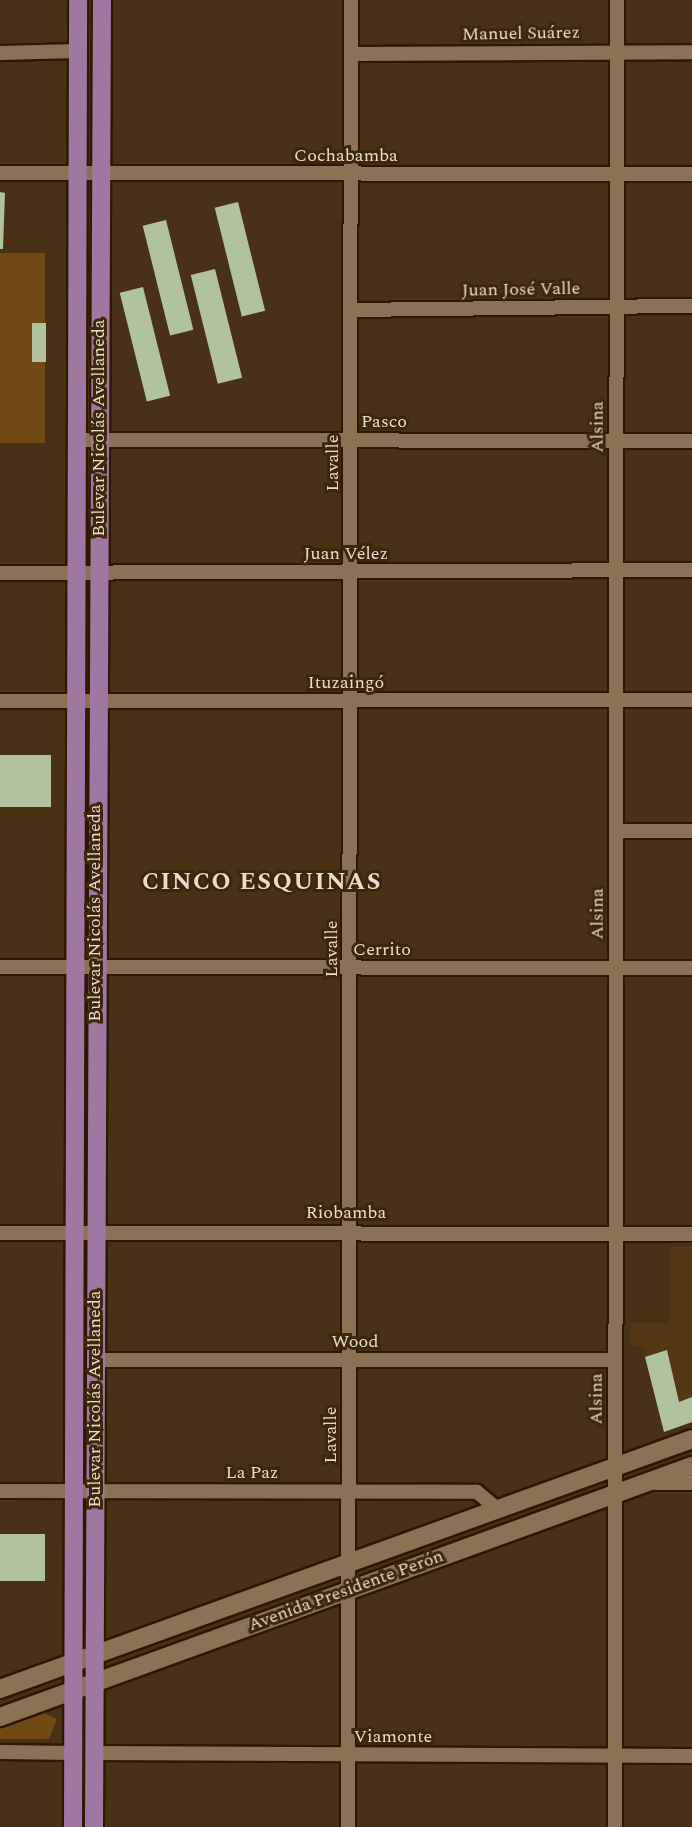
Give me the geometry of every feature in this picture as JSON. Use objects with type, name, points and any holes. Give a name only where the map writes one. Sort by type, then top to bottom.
[{"type":"main road","name":"Bulevar Nicolás Avellaneda","points":[[73,1827],[73,968],[78,0]]},
{"type":"main road","name":"Bulevar Nicolás Avellaneda","points":[[94,1827],[94,968],[102,0]]},
{"type":"main road","name":"Avenida Presidente Perón","points":[[0,1689],[692,1439]]},
{"type":"main road","name":"Avenida Presidente Perón","points":[[0,1717],[692,1466]]},
{"type":"street","name":"Lavalle","points":[[348,1827],[351,0]]},
{"type":"street","name":"Alsina","points":[[615,1827],[617,0]]},
{"type":"street","points":[[0,52],[78,51]]},
{"type":"street","name":"Manuel Suárez","points":[[351,54],[692,52]]},
{"type":"street","name":"Cochabamba","points":[[0,173],[692,174]]},
{"type":"street","name":"Juan José Valle","points":[[351,310],[692,306]]},
{"type":"street","name":"Pasco","points":[[75,440],[692,441]]},
{"type":"street","name":"Juan Vélez","points":[[0,573],[692,570]]},
{"type":"street","name":"Ituzaingó","points":[[0,701],[692,700]]},
{"type":"street","points":[[616,831],[692,831]]},
{"type":"street","name":"Cerrito","points":[[0,968],[692,968]]},
{"type":"street","name":"Riobamba","points":[[0,1233],[349,1231],[692,1234]]},
{"type":"street","name":"Wood","points":[[95,1360],[615,1360]]},
{"type":"street","points":[[645,1482],[692,1483]]},
{"type":"street","name":"La Paz","points":[[0,1491],[477,1492],[497,1509]]},
{"type":"street","points":[[0,1752],[73,1753]]},
{"type":"street","name":"Viamonte","points":[[93,1753],[692,1756]]},
{"type":"shaded area","points":[[0,253],[45,253],[45,443],[0,443]]},
{"type":"shaded area","points":[[670,1247],[692,1247],[692,1422],[664,1432],[644,1346],[631,1345],[631,1323],[670,1323]]},
{"type":"shaded area","points":[[44,1713],[57,1719],[49,1739],[0,1739],[0,1729]]},
{"type":"building","points":[[0,192],[5,193],[3,249],[0,249]]},
{"type":"building","points":[[238,202],[265,311],[242,316],[215,208]]},
{"type":"building","points":[[166,220],[193,330],[170,335],[143,226]]},
{"type":"building","points":[[215,269],[242,378],[218,384],[191,275]]},
{"type":"building","points":[[143,287],[170,396],[147,401],[120,293]]},
{"type":"building","points":[[32,323],[46,323],[46,362],[32,362]]},
{"type":"building","points":[[0,755],[51,755],[51,807],[0,807]]},
{"type":"building","points":[[667,1350],[679,1402],[692,1397],[692,1422],[664,1432],[645,1357]]},
{"type":"building","points":[[0,1534],[45,1534],[45,1581],[0,1581]]},
{"type":"district","name":"CINCO ESQUINAS","points":[[262,883]]}]
